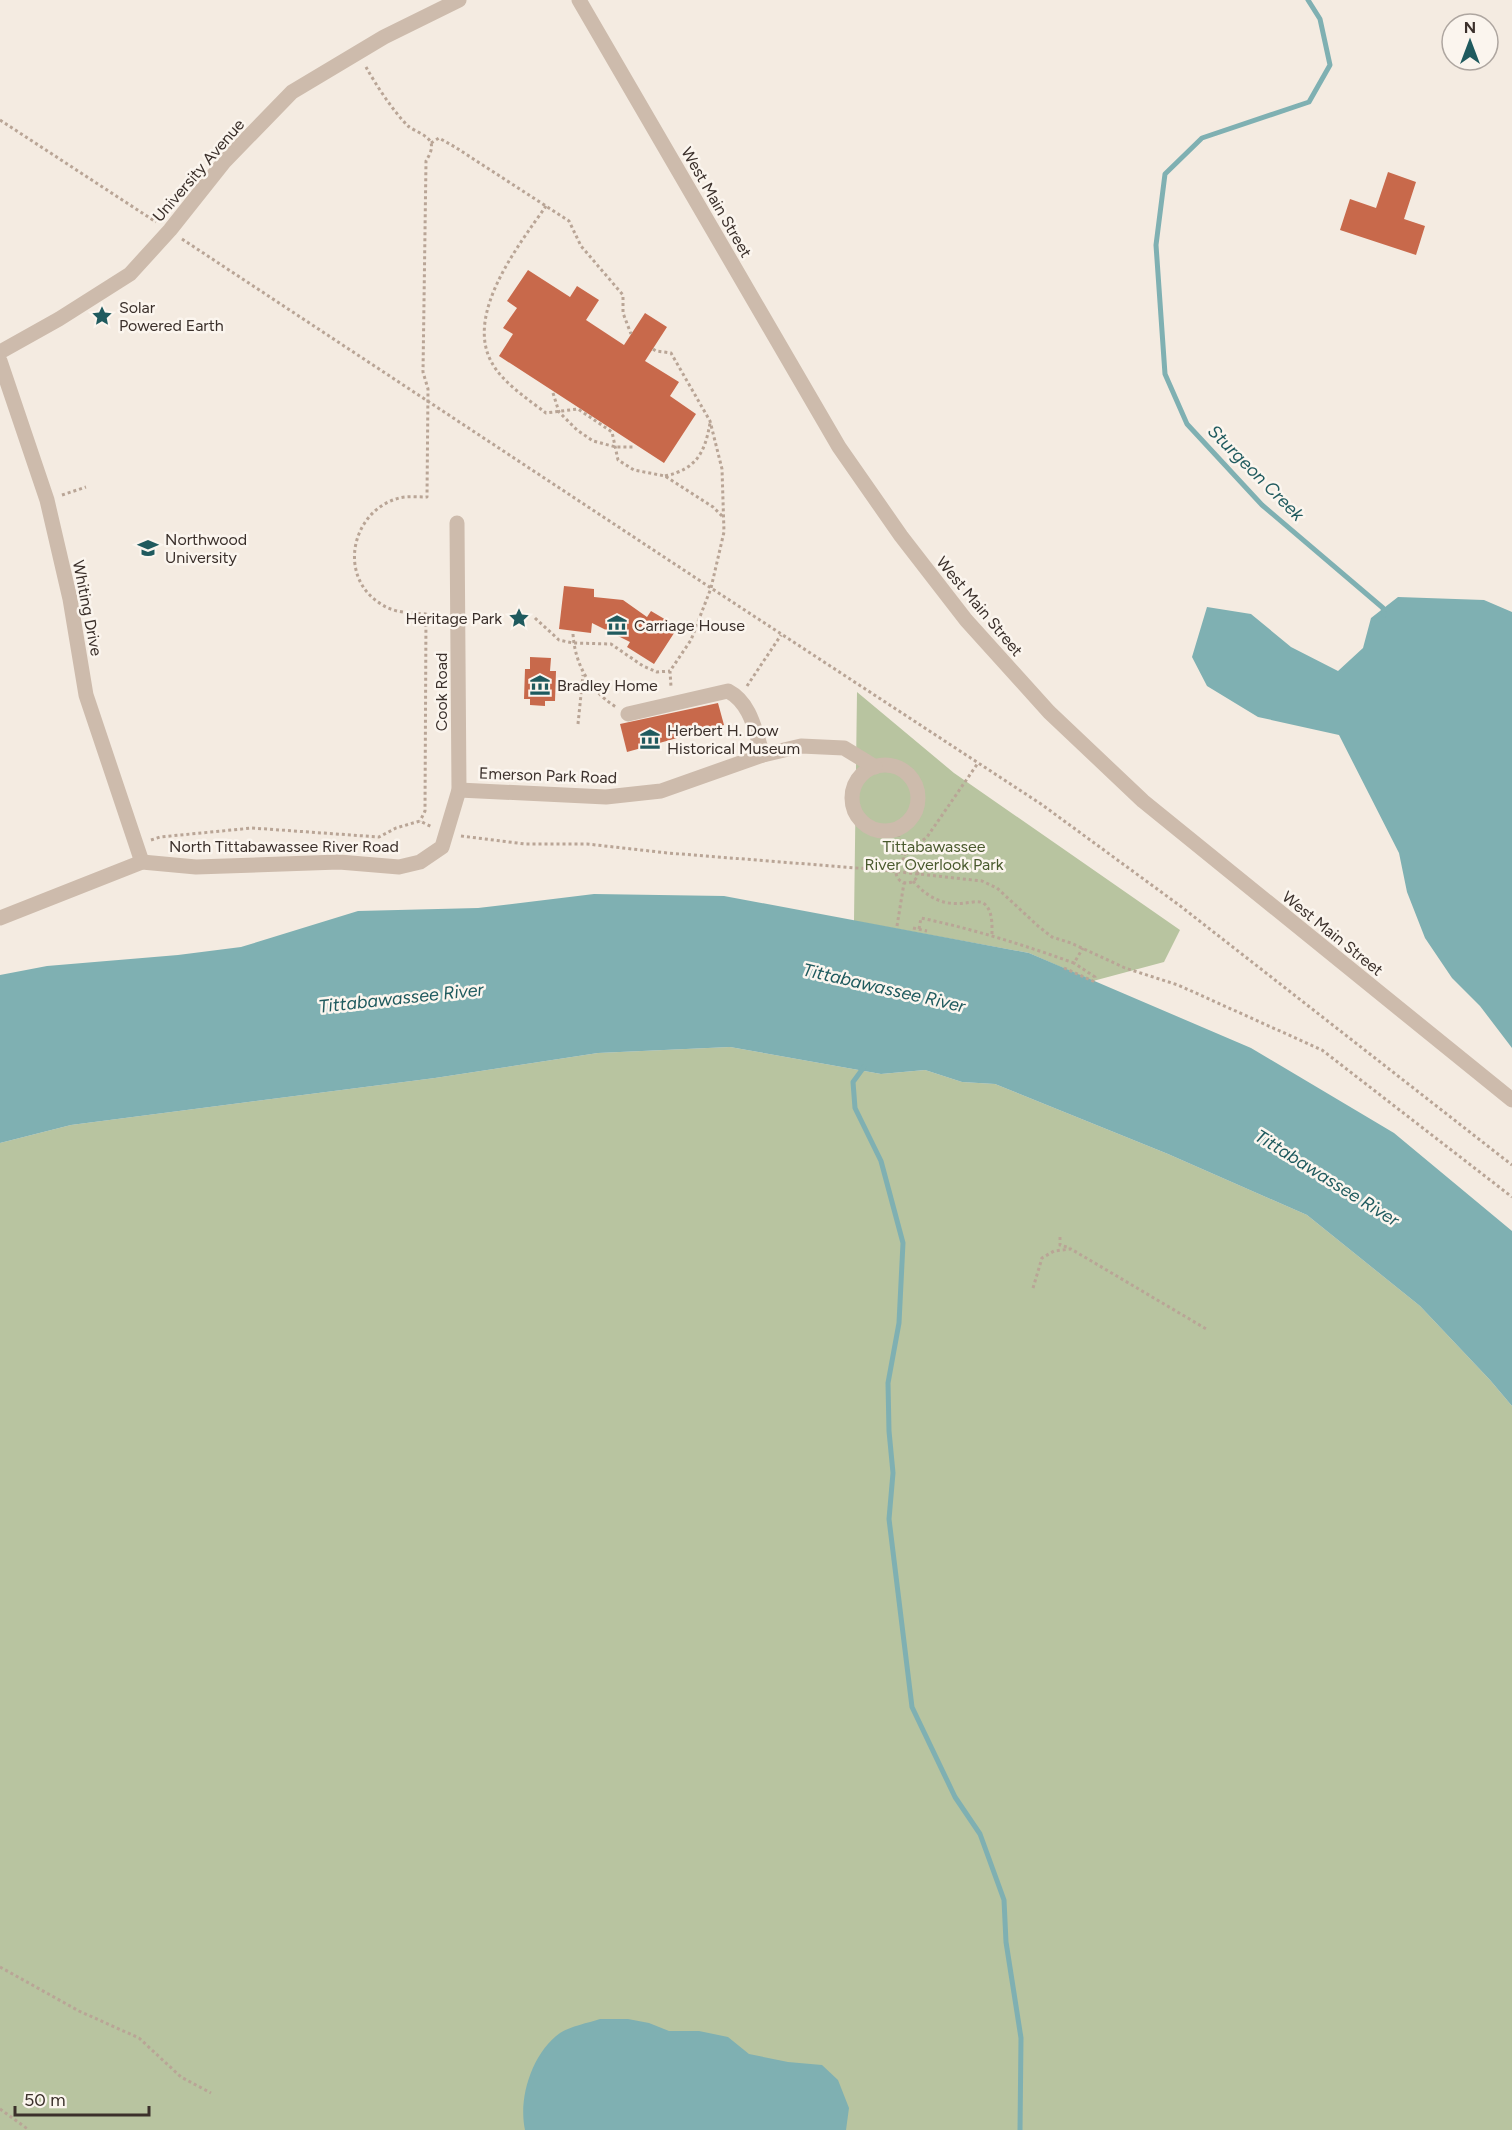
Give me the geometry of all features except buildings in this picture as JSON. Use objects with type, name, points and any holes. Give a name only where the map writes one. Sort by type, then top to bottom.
[{"type":"street","name":"University Avenue","points":[[0,352],[59,319],[130,274],[170,230],[224,162],[292,92],[384,37],[459,0]]},
{"type":"street","name":"West Main Street","points":[[579,0],[839,447],[901,536],[966,620],[1049,712],[1143,801],[1512,1100]]},
{"type":"street","name":"Whiting Drive","points":[[0,361],[46,500],[70,599],[86,695],[138,844],[142,862]]},
{"type":"street","name":"Cook Road","points":[[457,523],[459,790]]},
{"type":"street","points":[[628,714],[728,691],[739,697],[752,717],[763,755]]},
{"type":"street","name":"Emerson Park Road","points":[[459,790],[606,797],[661,790],[763,755],[801,746],[844,748],[875,766],[893,766],[902,770],[914,783],[917,791],[915,810],[905,824],[897,828]]},
{"type":"street","points":[[875,766],[858,779],[853,788],[854,810],[867,826],[888,831],[897,828]]},
{"type":"street","name":"North Tittabawassee River Road","points":[[0,918],[142,862],[196,867],[339,862],[399,867],[420,862],[442,847],[459,790]]},
{"type":"path","points":[[365,64],[372,79],[407,124],[426,136],[431,143],[431,152],[426,161],[423,372],[428,389],[427,497],[401,497],[384,504],[371,514],[360,528],[354,560],[362,584],[381,604],[407,613],[426,614],[425,811],[420,821]]},
{"type":"path","points":[[0,120],[1041,804],[1179,905],[1512,1165]]},
{"type":"path","points":[[431,143],[439,138],[455,147],[569,221],[581,246],[623,294],[623,313],[631,334]]},
{"type":"path","points":[[546,206],[514,252],[491,296],[485,321],[485,342],[492,364],[515,389],[546,413],[578,409],[612,432],[618,460],[634,470],[665,476],[713,507],[724,518]]},
{"type":"path","points":[[652,349],[671,352],[710,421],[722,469],[724,532],[711,588],[691,640],[670,672],[673,704]]},
{"type":"path","points":[[553,393],[559,412],[577,430],[593,441],[616,447],[633,447]]},
{"type":"path","points":[[665,476],[680,473],[696,461],[706,444],[710,421]]},
{"type":"path","points":[[46,500],[86,487]]},
{"type":"path","points":[[535,618],[559,639],[573,643],[611,644],[643,666],[657,672],[670,672]]},
{"type":"path","points":[[573,634],[574,652],[592,687],[612,705],[628,714]]},
{"type":"path","points":[[739,697],[781,635]]},
{"type":"path","points":[[578,724],[583,673]]},
{"type":"path","points":[[904,855],[927,837],[978,763]]},
{"type":"path","points":[[138,844],[160,837],[252,828],[379,837],[396,828],[420,821],[447,835],[525,844],[587,844],[982,881],[997,888],[1052,937],[1083,948],[1125,968],[1178,985],[1322,1050],[1512,1197]]},
{"type":"path","points":[[897,828],[904,862]]},
{"type":"path","points":[[904,862],[915,864],[918,875],[913,881],[904,883],[898,879],[896,872],[898,866],[904,862]]},
{"type":"path","points":[[913,881],[927,896],[942,902],[954,904],[977,901],[984,903],[989,909],[992,935]]},
{"type":"path","points":[[897,926],[904,883]]},
{"type":"path","points":[[919,929],[921,918],[992,935],[1074,963],[1095,976],[1093,981],[1064,968]]},
{"type":"path","points":[[913,928],[927,931]]},
{"type":"path","points":[[1074,963],[1083,948]]},
{"type":"path","points":[[1060,1237],[1060,1245],[1071,1249],[1208,1330]]},
{"type":"path","points":[[1033,1288],[1042,1258],[1054,1251],[1071,1249]]},
{"type":"path","points":[[0,1967],[79,2011],[139,2038],[182,2077],[211,2093]]},
{"type":"path","points":[[0,2109],[29,2130]]},
{"type":"green space","name":"Tittabawassee River Overlook Park","points":[[857,692],[954,773],[1180,930],[1164,962],[1093,981],[1029,953],[854,921]]},
{"type":"green space","points":[[730,1047],[881,1074],[925,1070],[962,1082],[995,1084],[1168,1154],[1307,1215],[1420,1306],[1512,1406],[1512,2130],[0,2130],[0,1143],[71,1125],[435,1078],[598,1053]]},
{"type":"water","points":[[1398,597],[1484,600],[1512,612],[1512,1048],[1480,1006],[1452,978],[1425,938],[1407,892],[1399,853],[1339,735],[1258,717],[1207,686],[1192,657],[1207,607],[1251,614],[1291,647],[1338,671],[1363,648],[1371,618]]},
{"type":"water","name":"Tittabawassee River","points":[[594,894],[724,896],[1029,953],[1251,1048],[1394,1133],[1512,1231],[1512,1406],[1420,1306],[1307,1215],[1168,1154],[995,1084],[962,1082],[925,1070],[881,1074],[730,1047],[598,1053],[435,1078],[71,1125],[0,1143],[0,975],[47,966],[178,955],[241,947],[358,911],[478,908]]},
{"type":"water","points":[[600,2019],[628,2019],[649,2023],[669,2031],[699,2031],[728,2037],[749,2054],[788,2062],[822,2065],[838,2080],[849,2108],[846,2130],[525,2130],[523,2117],[529,2077],[542,2052],[560,2033]]},
{"type":"waterway","name":"Sturgeon Creek","points":[[1308,0],[1320,19],[1330,65],[1309,102],[1202,138],[1165,174],[1156,245],[1165,374],[1187,424],[1262,505],[1383,608],[1384,615]]},
{"type":"waterway","points":[[864,1067],[853,1082],[855,1108],[881,1161],[903,1243],[899,1323],[888,1383],[893,1473],[889,1519],[912,1707],[955,1797],[980,1834],[1004,1900],[1006,1942],[1021,2038],[1020,2130]]},
{"type":"place","name":"Solar Powered Earth","points":[[102,316]]},
{"type":"place","name":"Northwood University","points":[[148,548]]},
{"type":"place","name":"Heritage Park","points":[[519,618]]},
{"type":"place","name":"Carriage House","points":[[617,625]]},
{"type":"place","name":"Bradley Home","points":[[540,685]]},
{"type":"place","name":"Herbert H. Dow Historical Museum","points":[[650,739]]}]
